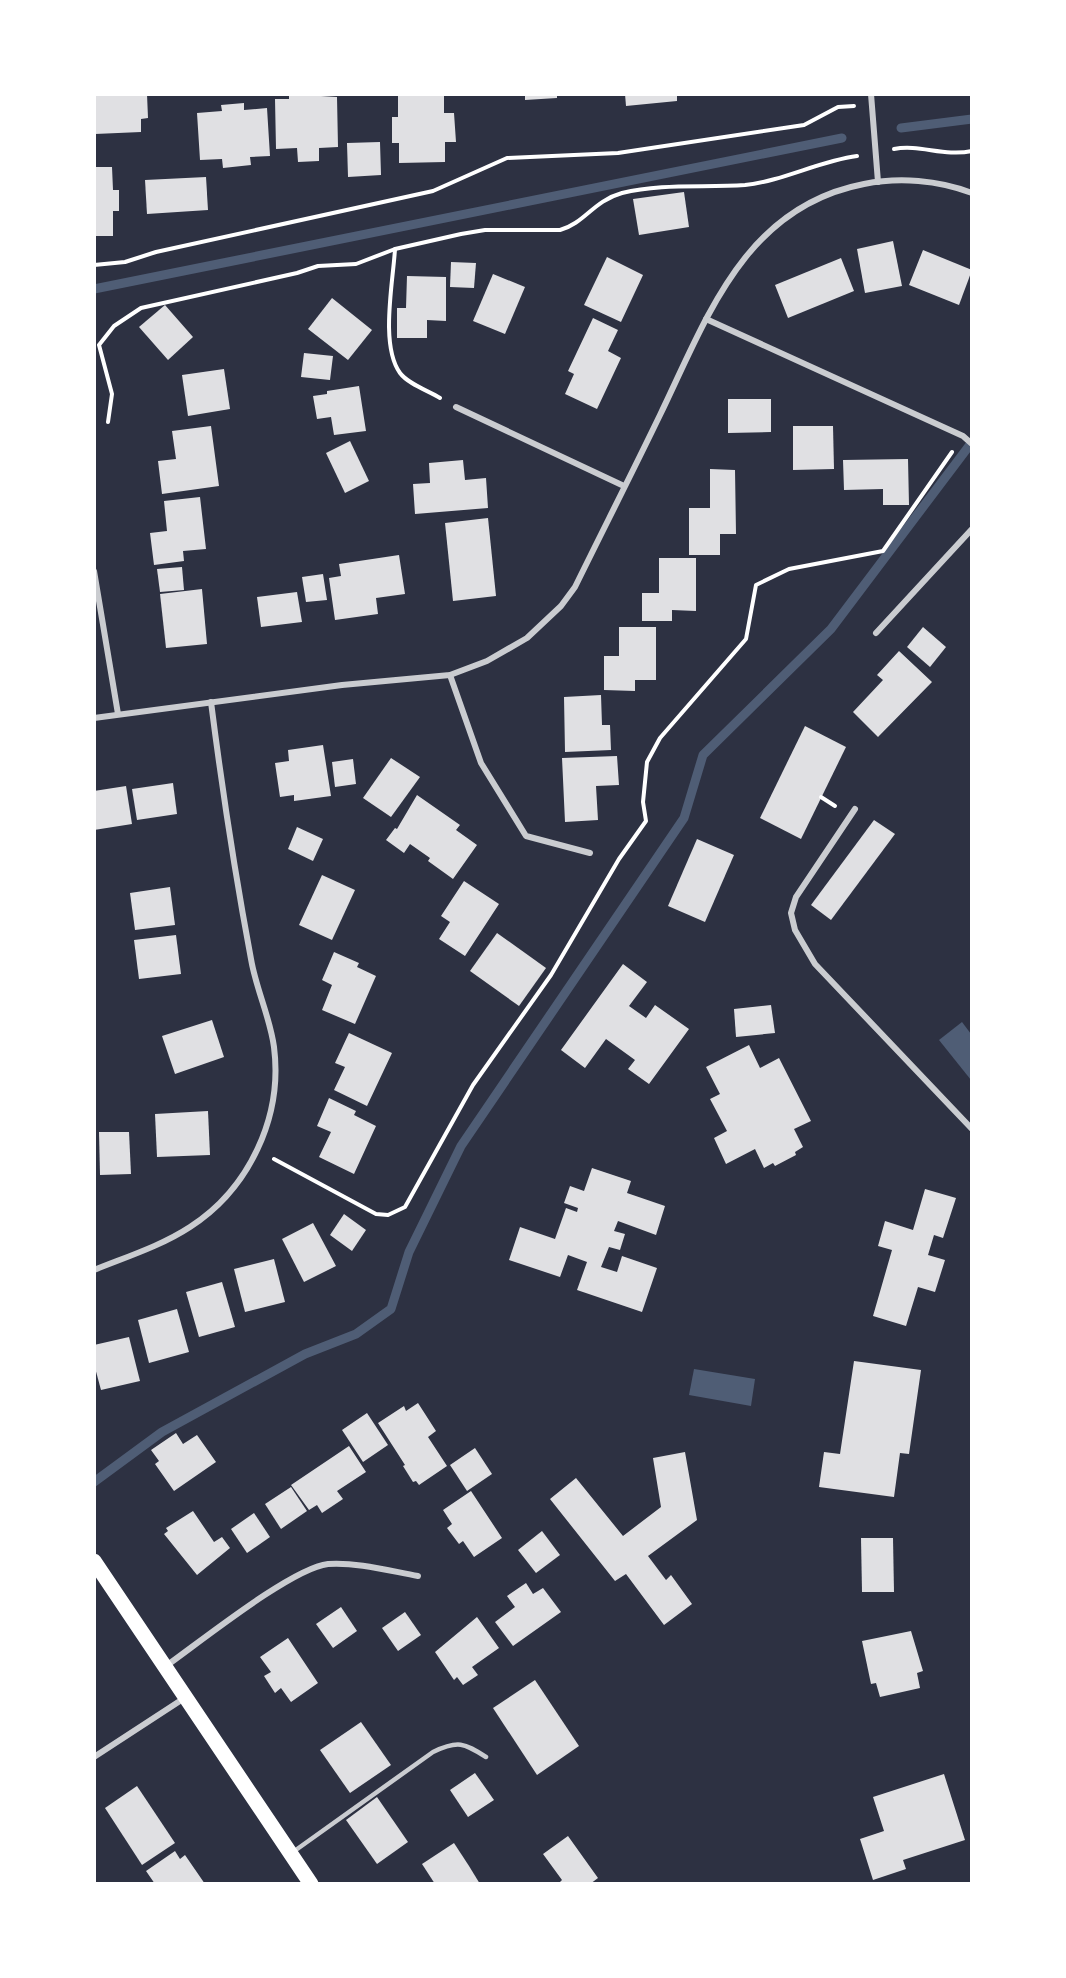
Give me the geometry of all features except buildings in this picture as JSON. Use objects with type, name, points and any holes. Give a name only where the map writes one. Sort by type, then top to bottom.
[{"type":"main road","points":[[94,1562],[311,1884]]},
{"type":"street","points":[[871,94],[878,182]]},
{"type":"street","points":[[94,718],[342,685],[450,675],[508,651],[545,623],[575,587],[706,319],[733,273],[750,250],[777,224],[823,196],[878,182],[910,180],[937,183],[972,193]]},
{"type":"street","points":[[706,319],[964,437],[972,444]]},
{"type":"street","points":[[456,407],[624,486]]},
{"type":"street","points":[[876,633],[972,529]]},
{"type":"street","points":[[94,571],[118,714]]},
{"type":"street","points":[[450,675],[481,763],[526,836],[590,853]]},
{"type":"street","points":[[94,1270],[167,1240],[210,1212],[245,1173],[258,1150],[273,1100],[274,1047],[250,957],[227,826],[211,702]]},
{"type":"street","points":[[855,809],[796,897],[792,914],[795,930],[815,964],[972,1129]]},
{"type":"street","points":[[165,1666],[294,1576],[312,1568],[341,1564],[418,1576]]},
{"type":"street","points":[[94,1757],[186,1697]]},
{"type":"lane","points":[[291,1853],[433,1752],[457,1743],[486,1757]]},
{"type":"path","points":[[94,265],[125,262],[156,252],[433,191],[507,158],[618,153],[804,125],[828,111],[849,105],[872,111]]},
{"type":"path","points":[[875,153],[910,146],[945,154],[972,151]]},
{"type":"path","points":[[108,422],[112,394],[99,345],[114,326],[141,308],[297,273],[318,266],[357,264],[395,249],[485,230],[560,230],[572,227],[601,200],[622,193],[668,186],[747,184],[841,158]]},
{"type":"path","points":[[395,249],[389,342],[394,360],[401,375],[456,407]]},
{"type":"path","points":[[258,1150],[375,1214],[388,1215],[405,1208],[473,1084],[551,975],[619,859],[646,821],[643,802],[647,762],[660,738],[746,639],[756,585],[789,569],[883,551],[964,437]]},
{"type":"water","points":[[962,1022],[971,1034],[971,1080],[939,1040]]},
{"type":"water","points":[[694,1369],[755,1379],[751,1406],[689,1395]]},
{"type":"waterway","points":[[901,128],[972,119]]},
{"type":"waterway","points":[[94,289],[842,138]]},
{"type":"waterway","points":[[94,1482],[162,1432],[305,1354],[356,1334],[391,1309],[409,1252],[461,1146],[684,818],[703,755],[831,629],[972,442]]}]
